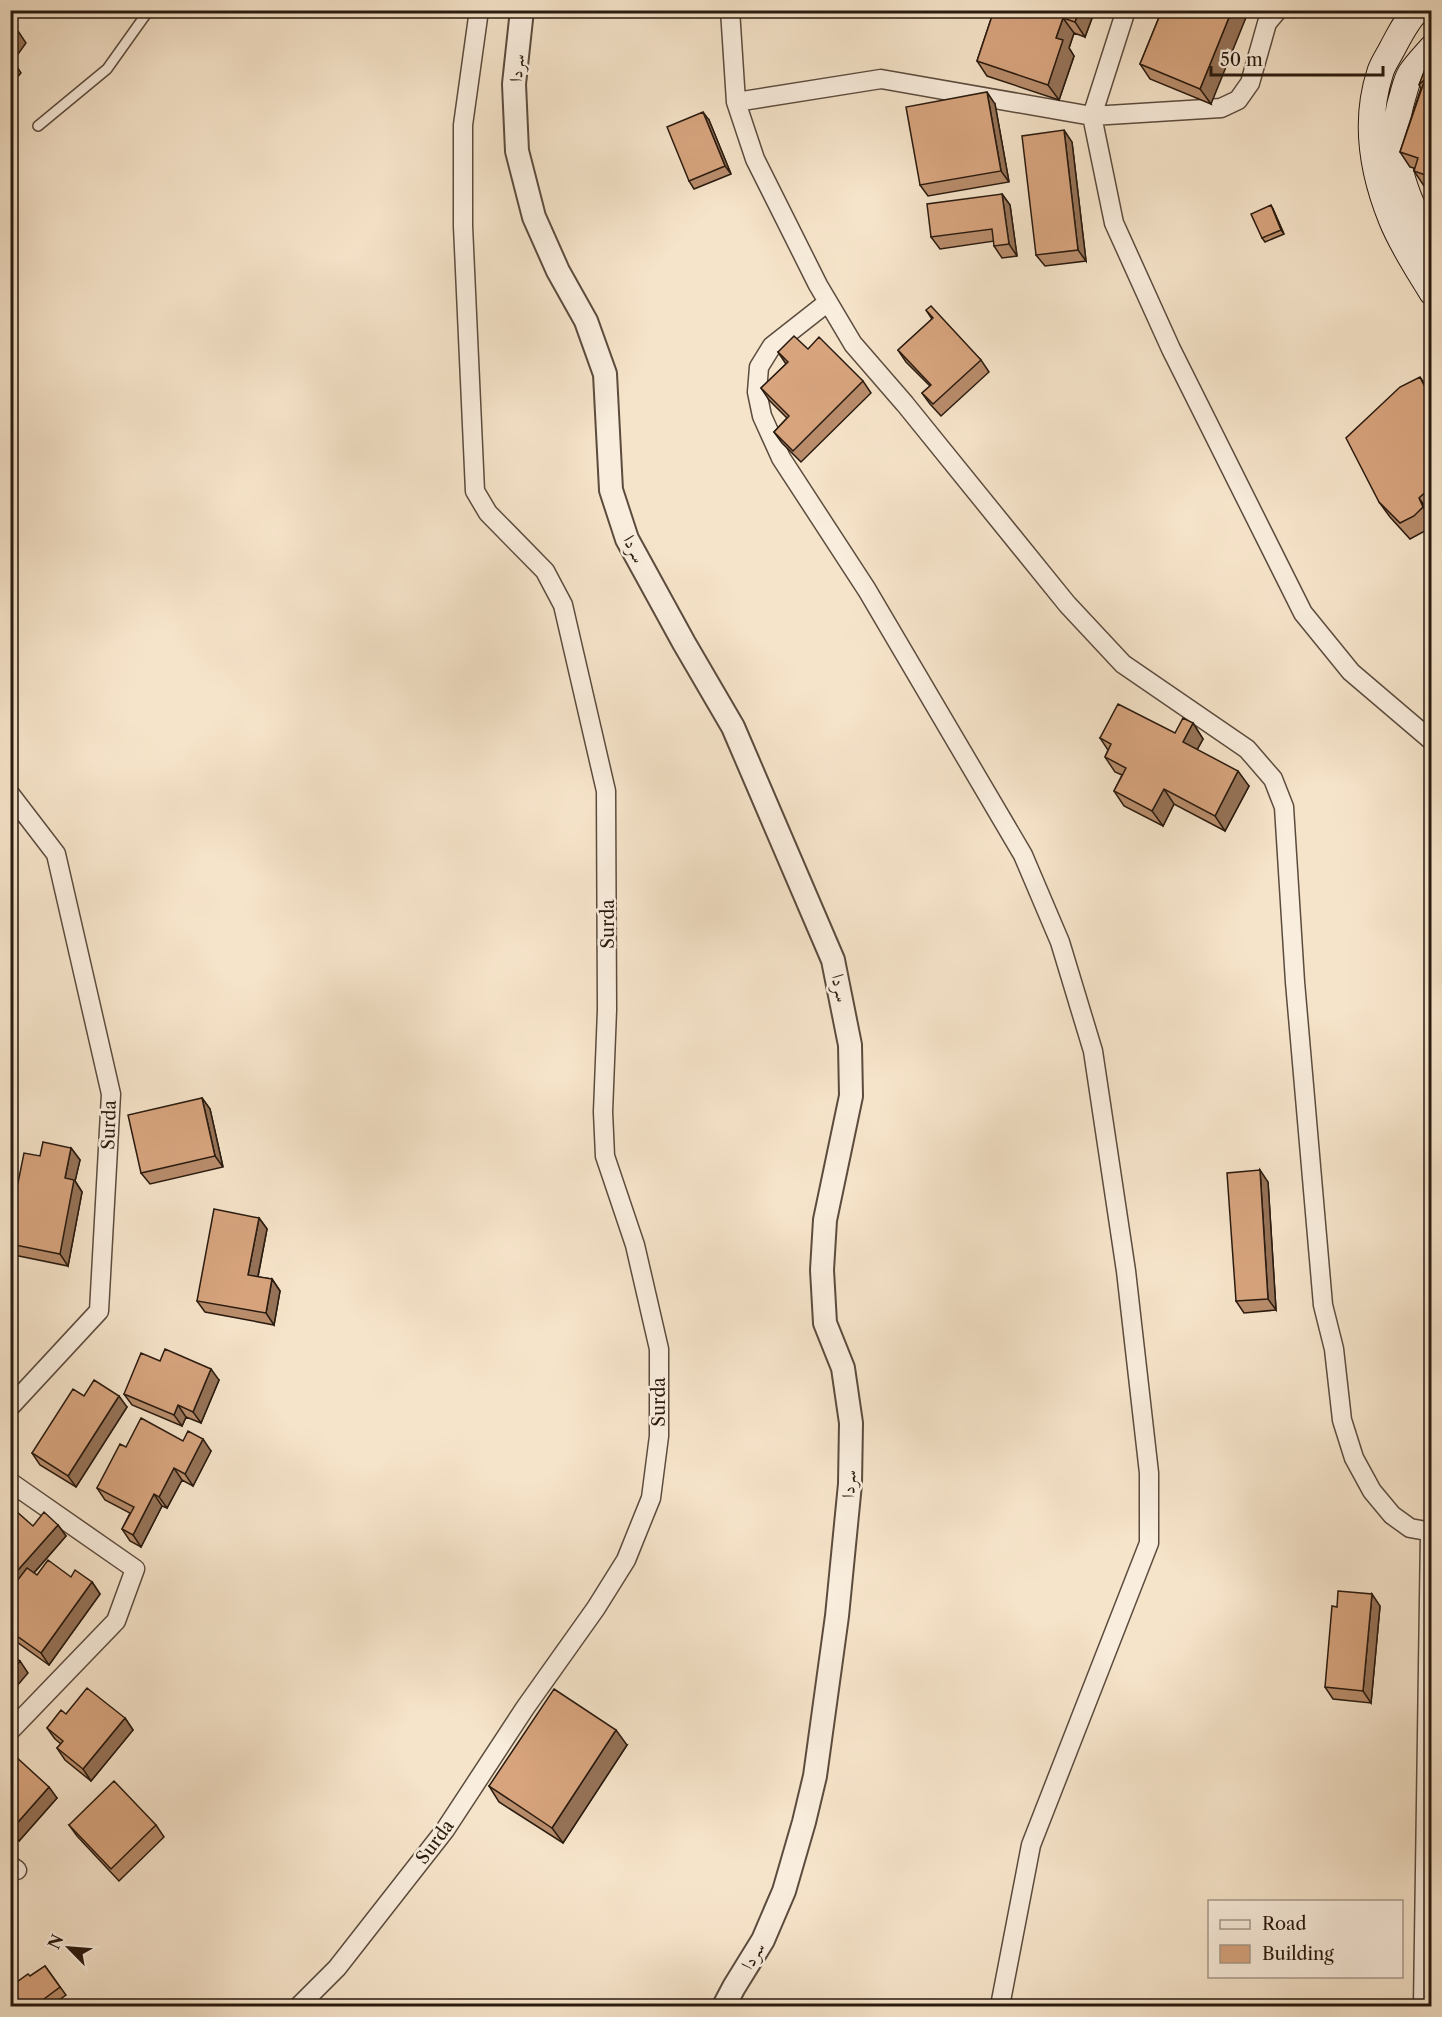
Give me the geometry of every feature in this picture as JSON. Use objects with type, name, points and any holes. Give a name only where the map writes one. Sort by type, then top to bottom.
[{"type":"main road","points":[[1417,10],[1401,33],[1380,72],[1373,100],[1371,123],[1373,156],[1392,222],[1431,292]]},
{"type":"main road","points":[[1431,48],[1409,75],[1398,111],[1396,159],[1413,213],[1431,246]]},
{"type":"street","name":"Surda","points":[[299,2007],[337,1968],[445,1830],[525,1708],[596,1608],[626,1560],[651,1498],[659,1436],[659,1349],[635,1245],[605,1156],[603,1112],[608,1010],[606,790],[563,605],[545,571],[488,513],[475,491],[463,226],[463,124],[479,10]]},
{"type":"street","name":"سردا","points":[[522,10],[514,84],[517,151],[534,217],[558,271],[586,321],[604,374],[611,490],[614,500],[627,539],[684,643],[734,727],[833,960],[850,1045],[851,1096],[825,1220],[822,1270],[825,1323],[843,1368],[851,1423],[850,1484],[836,1627],[815,1776],[784,1891],[764,1940],[724,2007]]},
{"type":"street","points":[[730,10],[736,102],[755,159],[789,230],[853,344],[1083,621],[1123,664],[1247,749],[1273,779],[1284,807],[1295,982],[1323,1305],[1334,1349],[1342,1420],[1354,1458],[1372,1491],[1392,1515],[1410,1528],[1431,1532],[1423,2007]]},
{"type":"street","points":[[1126,10],[1092,116],[1114,223],[1171,349],[1302,613],[1351,672],[1431,741]]},
{"type":"street","points":[[736,102],[881,79],[1092,116],[1221,108],[1238,100],[1250,83],[1267,23],[1278,10]]},
{"type":"street","points":[[828,302],[772,346],[759,367],[757,392],[762,416],[781,458],[867,590],[1023,855],[1060,942],[1093,1051],[1126,1270],[1149,1473],[1149,1543],[1031,1845],[1000,2007]]},
{"type":"street","name":"Surda","points":[[10,794],[56,854],[111,1094],[99,1311],[10,1407]]},
{"type":"street","points":[[10,1482],[135,1569],[117,1620],[10,1731]]},
{"type":"lane","points":[[38,126],[107,69],[149,10]]},
{"type":"building","points":[[994,10],[1079,10],[1075,22],[1063,18],[1056,38],[1063,40],[1048,85],[977,61]]},
{"type":"building","points":[[1162,10],[1232,10],[1200,89],[1140,64]]},
{"type":"building","points":[[10,24],[16,28],[10,35]]},
{"type":"building","points":[[1431,59],[1431,177],[1414,171],[1418,158],[1400,152],[1425,79],[1419,85]]},
{"type":"building","points":[[987,92],[1001,171],[920,185],[906,107]]},
{"type":"building","points":[[703,112],[725,166],[689,181],[667,127]]},
{"type":"building","points":[[1064,130],[1078,250],[1036,255],[1022,136]]},
{"type":"building","points":[[1002,194],[1009,244],[994,246],[992,229],[931,237],[927,204]]},
{"type":"building","points":[[1271,205],[1281,230],[1262,238],[1251,214]]},
{"type":"building","points":[[931,306],[981,360],[933,404],[922,393],[931,385],[898,350],[933,318],[926,310]]},
{"type":"building","points":[[794,336],[808,349],[819,337],[863,381],[793,451],[774,432],[789,416],[761,388],[788,362],[778,352]]},
{"type":"building","points":[[1420,377],[1431,400],[1431,487],[1419,498],[1423,507],[1414,516],[1400,523],[1379,502],[1346,438],[1400,387]]},
{"type":"building","points":[[1118,704],[1175,733],[1183,718],[1193,723],[1183,742],[1238,771],[1215,816],[1164,789],[1152,811],[1114,791],[1126,768],[1105,757],[1111,744],[1100,738]]},
{"type":"building","points":[[202,1098],[215,1156],[141,1173],[128,1115]]},
{"type":"building","points":[[43,1142],[71,1148],[65,1178],[74,1180],[60,1254],[10,1244],[10,1222],[24,1153],[40,1156]]},
{"type":"building","points":[[1260,1170],[1268,1299],[1236,1301],[1227,1173]]},
{"type":"building","points":[[214,1209],[259,1218],[248,1275],[272,1279],[266,1313],[197,1301]]},
{"type":"building","points":[[165,1349],[211,1369],[193,1412],[178,1405],[174,1415],[124,1394],[141,1353],[160,1361]]},
{"type":"building","points":[[94,1380],[119,1396],[68,1476],[32,1453],[73,1389],[84,1396]]},
{"type":"building","points":[[141,1418],[183,1441],[188,1431],[203,1439],[185,1474],[174,1468],[159,1497],[154,1494],[133,1535],[122,1529],[134,1507],[97,1488],[120,1444],[126,1447]]},
{"type":"building","points":[[16,1511],[33,1526],[44,1512],[58,1525],[10,1579],[10,1517]]},
{"type":"building","points":[[48,1560],[71,1577],[75,1570],[92,1582],[41,1653],[10,1631],[10,1590],[27,1568],[37,1575]]},
{"type":"building","points":[[1338,1591],[1372,1594],[1363,1691],[1325,1687],[1332,1606],[1337,1607]]},
{"type":"building","points":[[10,1653],[20,1661],[10,1673]]},
{"type":"building","points":[[87,1688],[125,1718],[83,1769],[57,1748],[63,1741],[47,1728],[61,1710],[66,1714]]},
{"type":"building","points":[[554,1689],[616,1730],[552,1828],[489,1786]]},
{"type":"building","points":[[14,1755],[49,1787],[11,1830],[10,1759]]},
{"type":"building","points":[[114,1781],[156,1825],[111,1869],[69,1825]]},
{"type":"building","points":[[45,1966],[60,1987],[33,2007],[18,2007],[10,1995],[10,1987],[28,1974],[30,1976]]}]
